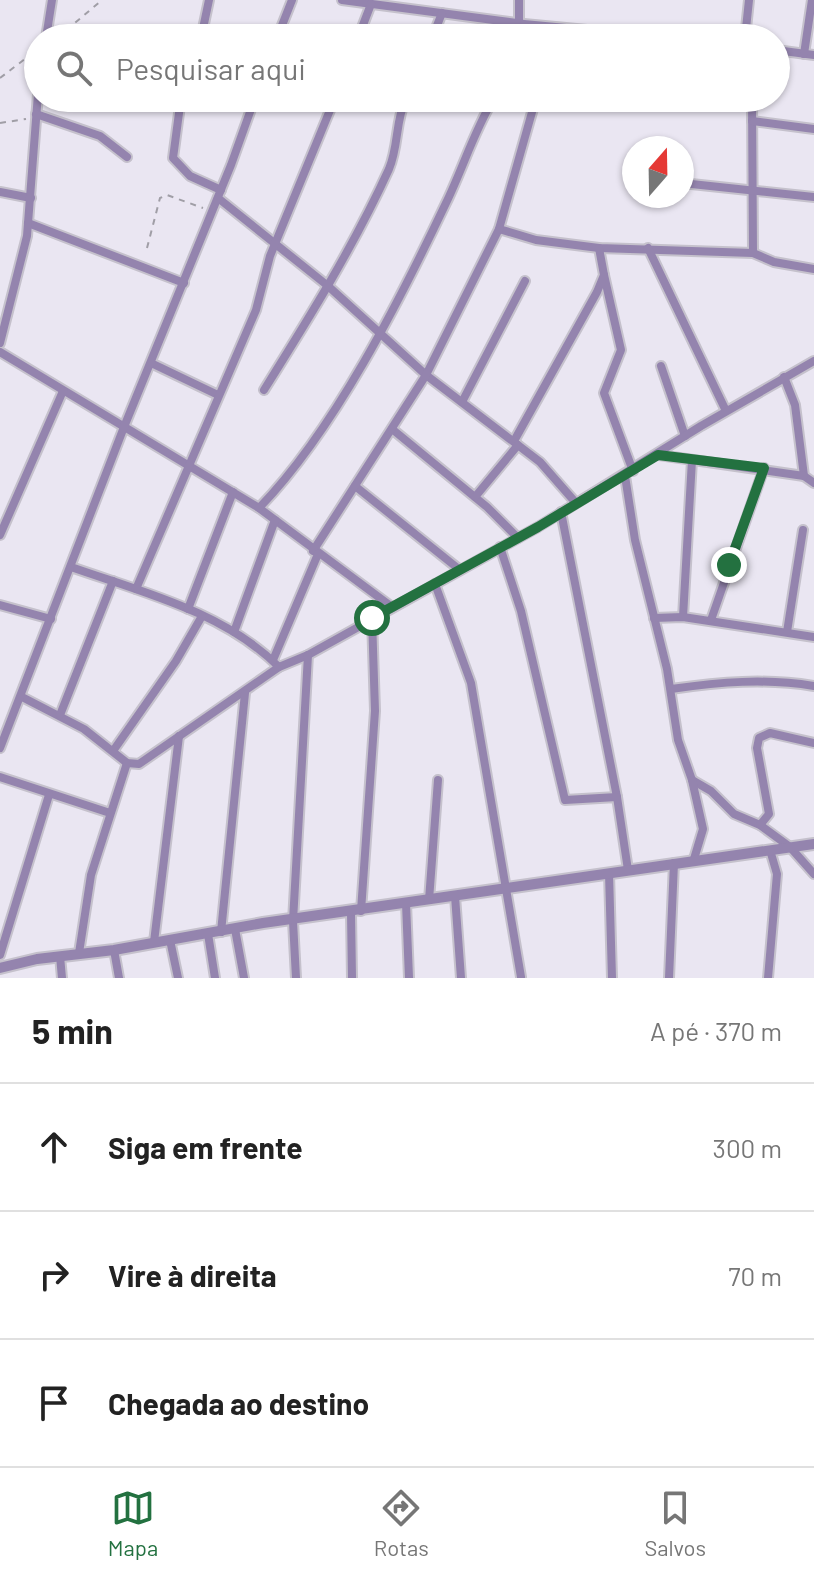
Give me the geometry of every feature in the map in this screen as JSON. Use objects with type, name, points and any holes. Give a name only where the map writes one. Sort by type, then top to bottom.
[{"type":"street","points":[[48,24],[52,0]]},
{"type":"street","points":[[204,24],[209,0]]},
{"type":"street","points":[[283,24],[292,0]]},
{"type":"street","points":[[342,0],[522,24],[519,0]]},
{"type":"street","points":[[746,24],[749,0]]},
{"type":"street","points":[[804,54],[812,0]]},
{"type":"street","points":[[363,24],[371,4]]},
{"type":"street","points":[[438,24],[442,13]]},
{"type":"street","points":[[790,52],[814,55]]},
{"type":"street","points":[[179,112],[173,158],[190,176],[219,194],[328,286],[426,375],[516,443],[550,472],[576,503]]},
{"type":"street","points":[[0,748],[4,727],[22,697],[124,427],[250,112]]},
{"type":"street","points":[[136,589],[187,464],[256,310],[276,243],[329,112]]},
{"type":"street","points":[[264,390],[328,286],[389,168],[397,142],[400,112]]},
{"type":"street","points":[[259,508],[297,464],[380,332],[487,112]]},
{"type":"street","points":[[22,697],[60,715],[127,763],[139,764],[245,693],[276,664],[316,553],[426,375],[499,229],[532,112]]},
{"type":"street","points":[[752,112],[750,188],[753,253]]},
{"type":"street","points":[[0,343],[22,267],[31,198],[36,114],[100,136],[127,157]]},
{"type":"street","points":[[752,121],[814,129]]},
{"type":"street","points":[[694,184],[814,197]]},
{"type":"street","points":[[0,192],[31,198]]},
{"type":"street","points":[[28,223],[184,283]]},
{"type":"street","points":[[499,229],[536,240],[599,248],[753,253],[774,262],[814,269]]},
{"type":"street","points":[[599,248],[621,350],[604,393],[629,473],[678,740],[692,780],[703,829],[694,859]]},
{"type":"street","points":[[648,248],[726,411]]},
{"type":"street","points":[[475,497],[516,443],[604,275]]},
{"type":"street","points":[[462,402],[525,281]]},
{"type":"street","points":[[0,352],[259,508],[392,607]]},
{"type":"street","points":[[276,664],[308,655],[518,538],[814,361]]},
{"type":"street","points":[[151,363],[218,395]]},
{"type":"street","points":[[661,366],[685,436]]},
{"type":"street","points":[[784,377],[795,405],[804,476]]},
{"type":"street","points":[[0,535],[4,508],[63,391]]},
{"type":"street","points":[[392,429],[475,497],[518,538]]},
{"type":"street","points":[[658,455],[764,468],[804,476],[814,483]]},
{"type":"street","points":[[683,617],[692,460]]},
{"type":"street","points":[[711,620],[764,468]]},
{"type":"street","points":[[355,486],[460,570]]},
{"type":"street","points":[[188,609],[233,492]]},
{"type":"street","points":[[561,512],[617,797],[628,870]]},
{"type":"street","points":[[234,632],[275,520]]},
{"type":"street","points":[[787,632],[803,530]]},
{"type":"street","points":[[500,547],[521,611],[565,800],[617,797]]},
{"type":"street","points":[[71,567],[188,609],[234,632],[276,664]]},
{"type":"street","points":[[60,715],[113,581]]},
{"type":"street","points":[[435,584],[471,683],[521,977]]},
{"type":"street","points":[[0,605],[51,619]]},
{"type":"street","points":[[113,751],[176,661],[202,616]]},
{"type":"street","points":[[352,978],[375,711],[372,618]]},
{"type":"street","points":[[654,618],[711,620],[814,637]]},
{"type":"street","points":[[296,978],[293,921],[308,655]]},
{"type":"street","points":[[671,689],[742,681],[783,681],[814,686]]},
{"type":"street","points":[[221,932],[245,693]]},
{"type":"street","points":[[760,825],[769,814],[757,748],[759,738],[770,733],[814,743]]},
{"type":"street","points":[[154,942],[179,736]]},
{"type":"street","points":[[79,953],[86,899],[127,763]]},
{"type":"street","points":[[0,777],[110,813]]},
{"type":"street","points":[[429,900],[438,780]]},
{"type":"street","points":[[692,780],[711,791],[734,814],[760,825],[790,847],[814,874]]},
{"type":"street","points":[[0,955],[49,795]]},
{"type":"street","points":[[4,971],[79,953],[694,859],[814,844]]},
{"type":"street","points":[[768,978],[777,883],[776,864],[770,850]]},
{"type":"street","points":[[669,978],[674,863]]},
{"type":"street","points":[[609,873],[612,978]]},
{"type":"street","points":[[455,896],[461,978]]},
{"type":"street","points":[[406,903],[409,978]]},
{"type":"street","points":[[235,929],[244,978]]},
{"type":"street","points":[[208,934],[215,978]]},
{"type":"street","points":[[170,940],[178,978]]},
{"type":"street","points":[[114,950],[119,978]]},
{"type":"street","points":[[60,956],[62,978]]},
{"type":"path","points":[[74,24],[102,0]]},
{"type":"path","points":[[0,78],[24,60]]},
{"type":"path","points":[[0,123],[21,121],[36,114]]},
{"type":"path","points":[[147,248],[158,201],[163,196],[212,211]]},
{"type":"route","points":[[372,618],[538,527],[658,455],[764,468],[729,565]]}]
